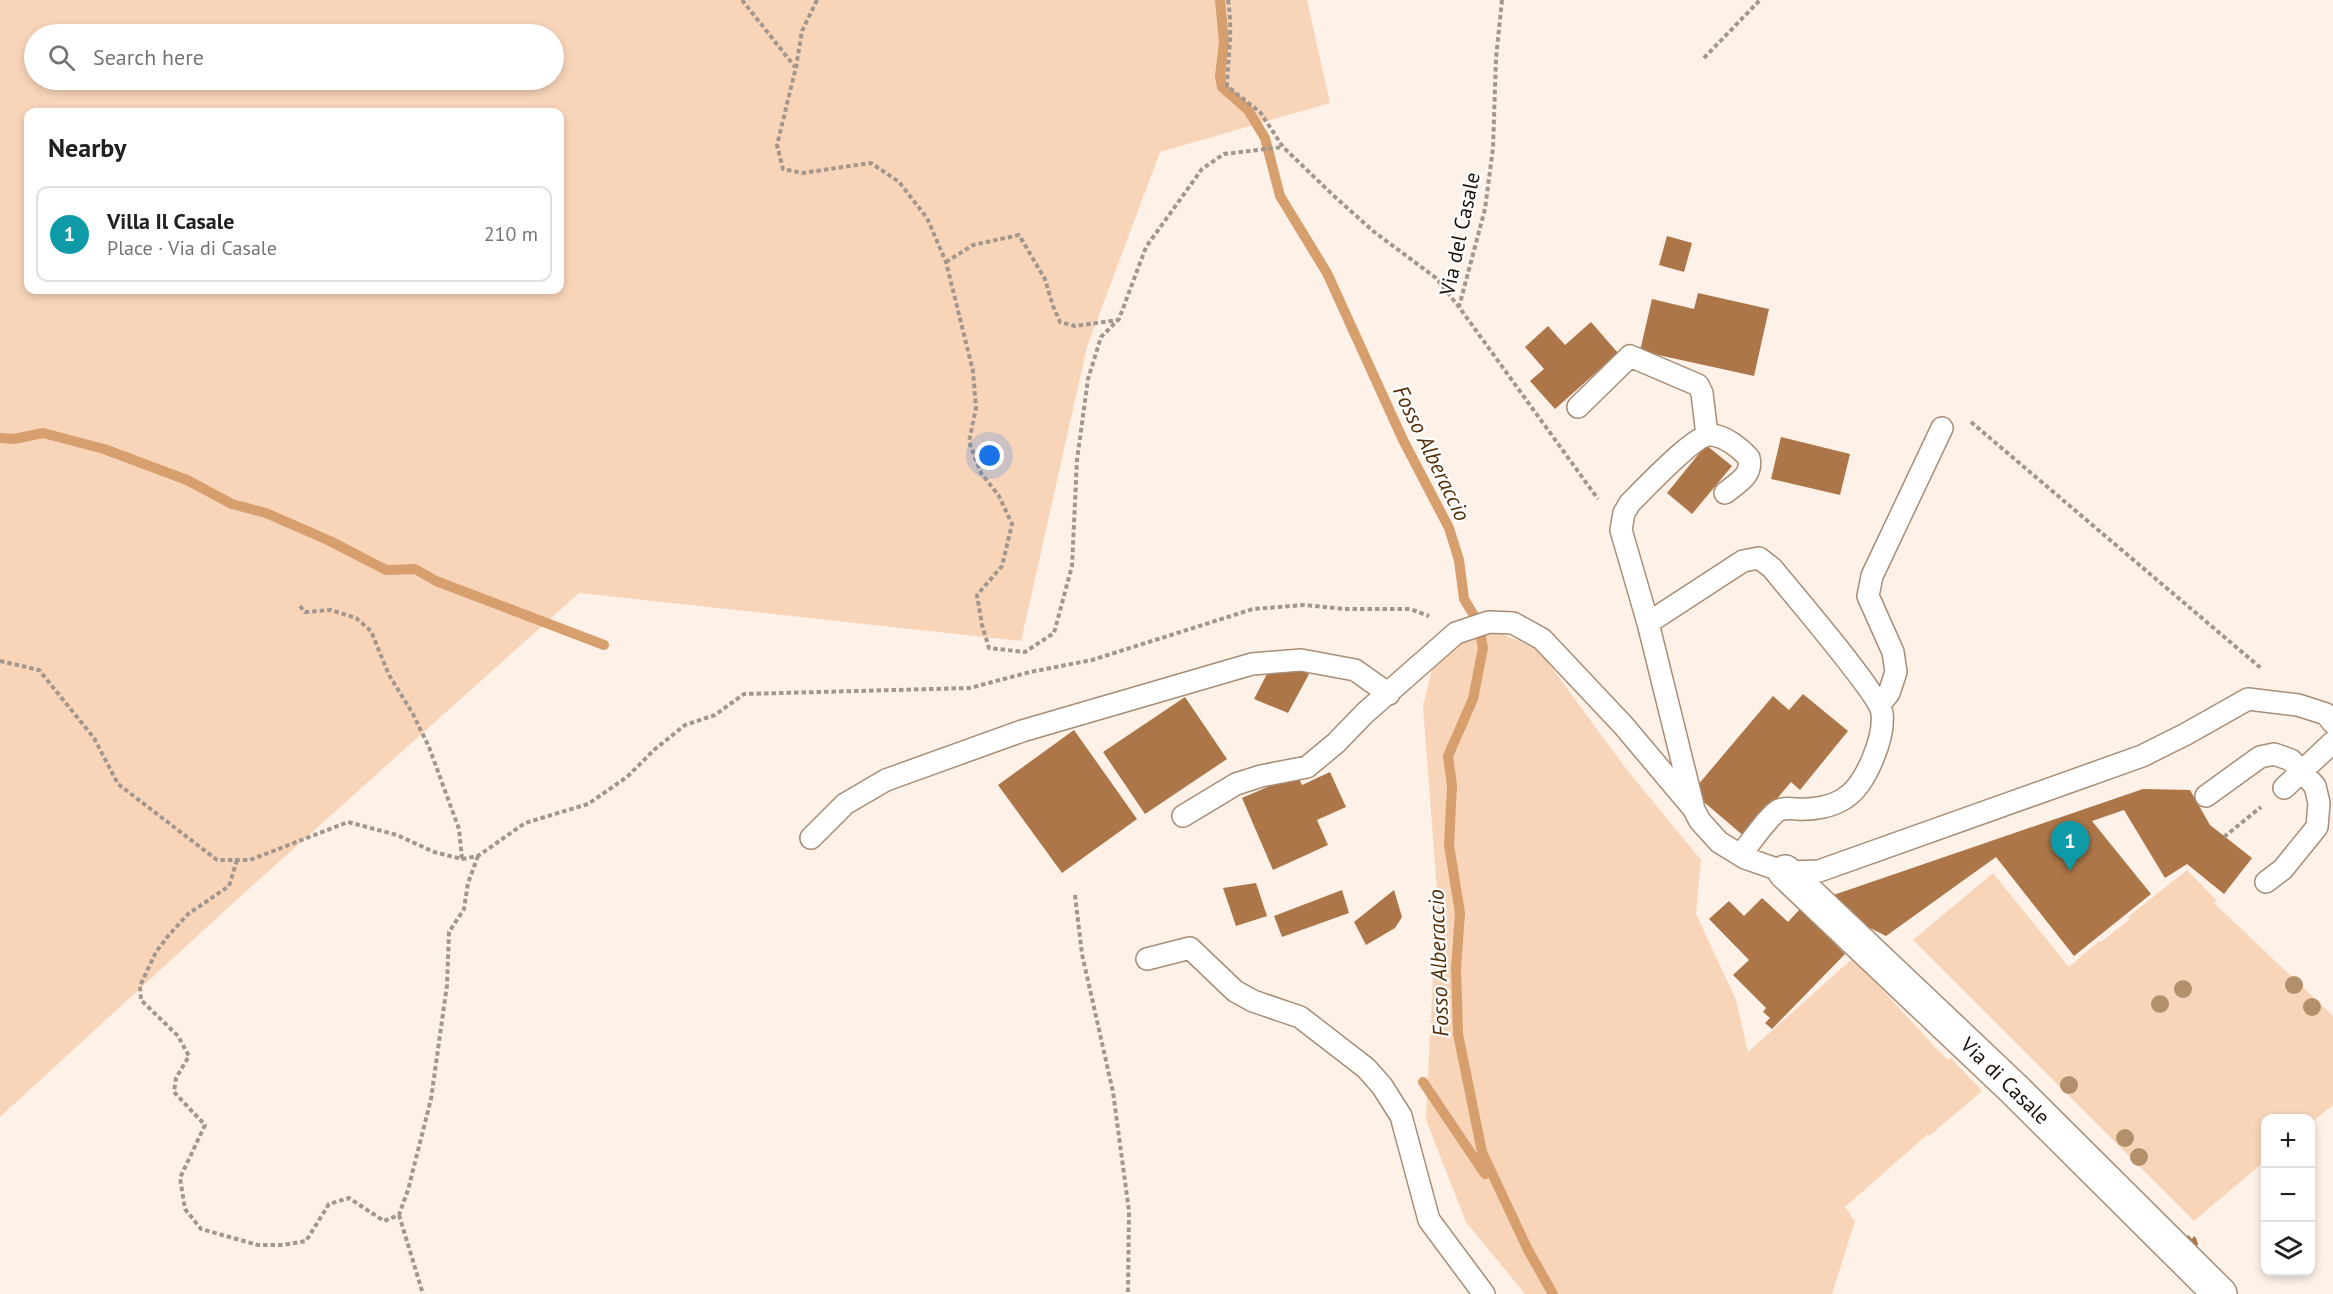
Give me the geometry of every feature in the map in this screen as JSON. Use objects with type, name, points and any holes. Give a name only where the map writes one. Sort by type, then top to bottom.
[{"type":"street","name":"Via di Casale","points":[[1785,872],[2014,1089],[2220,1294]]},
{"type":"lane","points":[[1578,407],[1630,356],[1698,385],[1702,393],[1707,435]]},
{"type":"lane","points":[[1879,705],[1889,693],[1896,672],[1893,652],[1868,596],[1872,576],[1942,428]]},
{"type":"lane","points":[[1725,493],[1747,475],[1751,464],[1749,458],[1721,437],[1707,435],[1693,443],[1630,504],[1624,513],[1621,530],[1648,623],[1694,808],[1700,821],[1719,842],[1740,855],[1785,872],[1819,871],[2133,759],[2186,734],[2248,699],[2298,705],[2326,714],[2333,723]]},
{"type":"lane","points":[[1648,623],[1743,561],[1759,558],[1779,577],[1866,685],[1882,711],[1879,746],[1865,775],[1846,798],[1824,807],[1786,808],[1777,811],[1740,855]]},
{"type":"lane","points":[[1184,816],[1236,783],[1307,766],[1336,743],[1365,713],[1461,631],[1489,622],[1513,623],[1542,639],[1623,725],[1694,808]]},
{"type":"lane","points":[[811,838],[845,804],[886,780],[1022,730],[1252,664],[1301,660],[1355,670],[1389,694]]},
{"type":"lane","points":[[2284,788],[2333,742]]},
{"type":"lane","points":[[2206,796],[2260,757],[2274,754],[2291,760],[2314,786],[2319,803],[2317,826],[2283,869],[2266,882]]},
{"type":"lane","points":[[1147,959],[1190,948],[1235,991],[1254,1001],[1300,1017],[1366,1068],[1382,1086],[1401,1116],[1429,1220],[1484,1294]]},
{"type":"path","points":[[742,0],[796,68]]},
{"type":"path","points":[[818,0],[802,31],[796,68],[777,145],[783,169],[802,173],[870,163],[899,182],[927,218],[946,262],[973,371],[976,408],[969,442],[981,473],[999,496],[1012,524],[1002,566],[977,595],[989,648],[1025,652],[1054,633],[1072,566],[1077,460],[1088,379],[1101,337],[1119,320],[1146,247],[1202,169],[1224,154],[1283,147]]},
{"type":"path","points":[[1228,0],[1231,17],[1227,86],[1260,111],[1283,147],[1373,231],[1436,278],[1459,307]]},
{"type":"path","name":"Via del Casale","points":[[1502,0],[1496,58],[1492,148],[1485,209],[1459,307],[1621,530]]},
{"type":"path","points":[[1704,58],[1760,0]]},
{"type":"path","points":[[946,262],[973,245],[1019,235],[1045,279],[1060,322],[1075,326],[1119,320]]},
{"type":"path","points":[[1970,421],[2264,671]]},
{"type":"path","points":[[0,661],[39,670],[94,738],[118,784],[217,860],[250,860],[348,822],[397,835],[434,852],[462,859],[478,856],[525,823],[588,804],[627,777],[654,750],[685,725],[715,715],[744,694],[970,688],[1030,672],[1092,660],[1253,609],[1304,605],[1344,609],[1410,609],[1461,631]]},
{"type":"path","points":[[300,606],[305,612],[331,610],[356,618],[371,631],[389,675],[413,714],[429,747],[459,829],[462,859]]},
{"type":"path","points":[[2224,837],[2284,788]]},
{"type":"path","points":[[423,1294],[399,1215],[408,1190],[430,1099],[447,985],[449,932],[464,909],[468,883],[478,856]]},
{"type":"path","points":[[237,860],[229,886],[188,915],[168,936],[156,952],[140,986],[141,1000],[178,1036],[189,1056],[176,1078],[174,1092],[205,1125],[180,1178],[184,1209],[201,1229],[258,1245],[283,1245],[306,1241],[329,1204],[349,1198],[384,1221],[399,1215]]},
{"type":"path","points":[[1075,896],[1082,954],[1115,1102],[1129,1211],[1128,1294]]},
{"type":"shaded area","points":[[0,0],[1307,0],[1330,103],[1160,152],[1087,347],[1021,641],[579,593],[243,894],[0,1117]]},
{"type":"shaded area","points":[[1492,630],[1538,649],[1627,770],[1701,860],[1696,914],[1736,1000],[1748,1052],[1853,958],[1936,1048],[1948,1060],[1951,1058],[1982,1091],[1929,1136],[1928,1134],[1845,1207],[1855,1221],[1832,1294],[1525,1294],[1466,1222],[1426,1120],[1437,890],[1423,706],[1432,670],[1473,632]]},
{"type":"shaded area","points":[[2187,870],[2217,901],[2214,903],[2333,1016],[2333,1105],[2315,1120],[2315,1114],[2261,1114],[2261,1164],[2194,1221],[1913,940],[1993,873],[2069,967],[2099,941],[2101,942],[2130,919],[2128,917]]},
{"type":"building","points":[[1667,236],[1692,243],[1684,272],[1659,265]]},
{"type":"building","points":[[1698,293],[1769,309],[1754,376],[1640,351],[1652,299],[1694,309]]},
{"type":"building","points":[[1591,322],[1618,353],[1555,409],[1530,381],[1544,369],[1525,347],[1548,326],[1565,345]]},
{"type":"building","points":[[1781,437],[1850,454],[1840,495],[1771,479]]},
{"type":"building","points":[[1706,445],[1732,466],[1692,514],[1667,493]]},
{"type":"building","points":[[1297,668],[1309,674],[1288,713],[1254,699],[1269,670]]},
{"type":"building","points":[[1803,694],[1848,731],[1800,790],[1791,782],[1745,837],[1692,792],[1773,696],[1789,710]]},
{"type":"building","points":[[1185,697],[1227,759],[1145,814],[1103,752]]},
{"type":"building","points":[[1074,730],[1137,819],[1062,873],[998,785]]},
{"type":"building","points":[[1330,772],[1346,807],[1317,820],[1328,845],[1273,870],[1242,798],[1297,774],[1302,785]]},
{"type":"building","points":[[2143,789],[2190,790],[2210,825],[2252,858],[2224,894],[2187,864],[2165,878],[2124,810],[2092,821],[2151,894],[2074,956],[1996,857],[1886,936],[1816,901]]},
{"type":"building","points":[[1256,883],[1267,916],[1236,926],[1223,888]]},
{"type":"building","points":[[1342,890],[1349,913],[1282,937],[1274,916]]},
{"type":"building","points":[[1394,890],[1402,917],[1395,928],[1366,945],[1354,922]]},
{"type":"building","points":[[1762,898],[1788,922],[1800,909],[1845,954],[1772,1029],[1765,1023],[1770,1018],[1763,1012],[1766,1008],[1733,975],[1749,960],[1709,919],[1729,901],[1744,916]]},
{"type":"building","points":[[2188,1235],[2192,1239],[2194,1236],[2196,1238],[2198,1244],[2196,1249],[2184,1238]]},
{"type":"waterway","name":"Fosso Alberaccio","points":[[1220,0],[1224,42],[1220,76],[1222,87],[1248,110],[1265,138],[1280,196],[1327,273],[1403,440],[1449,528],[1459,560],[1464,599],[1478,622],[1483,648],[1473,699],[1448,756],[1452,785],[1449,845],[1460,913],[1456,968],[1458,1034],[1482,1152],[1528,1250],[1553,1294]]},
{"type":"waterway","points":[[0,438],[14,439],[43,433],[104,449],[187,480],[232,504],[266,513],[330,541],[386,570],[415,569],[436,581],[604,645]]},
{"type":"waterway","points":[[1423,1082],[1485,1174]]},
{"type":"place","name":"Villa Il Casale","points":[[2070,871]]}]
